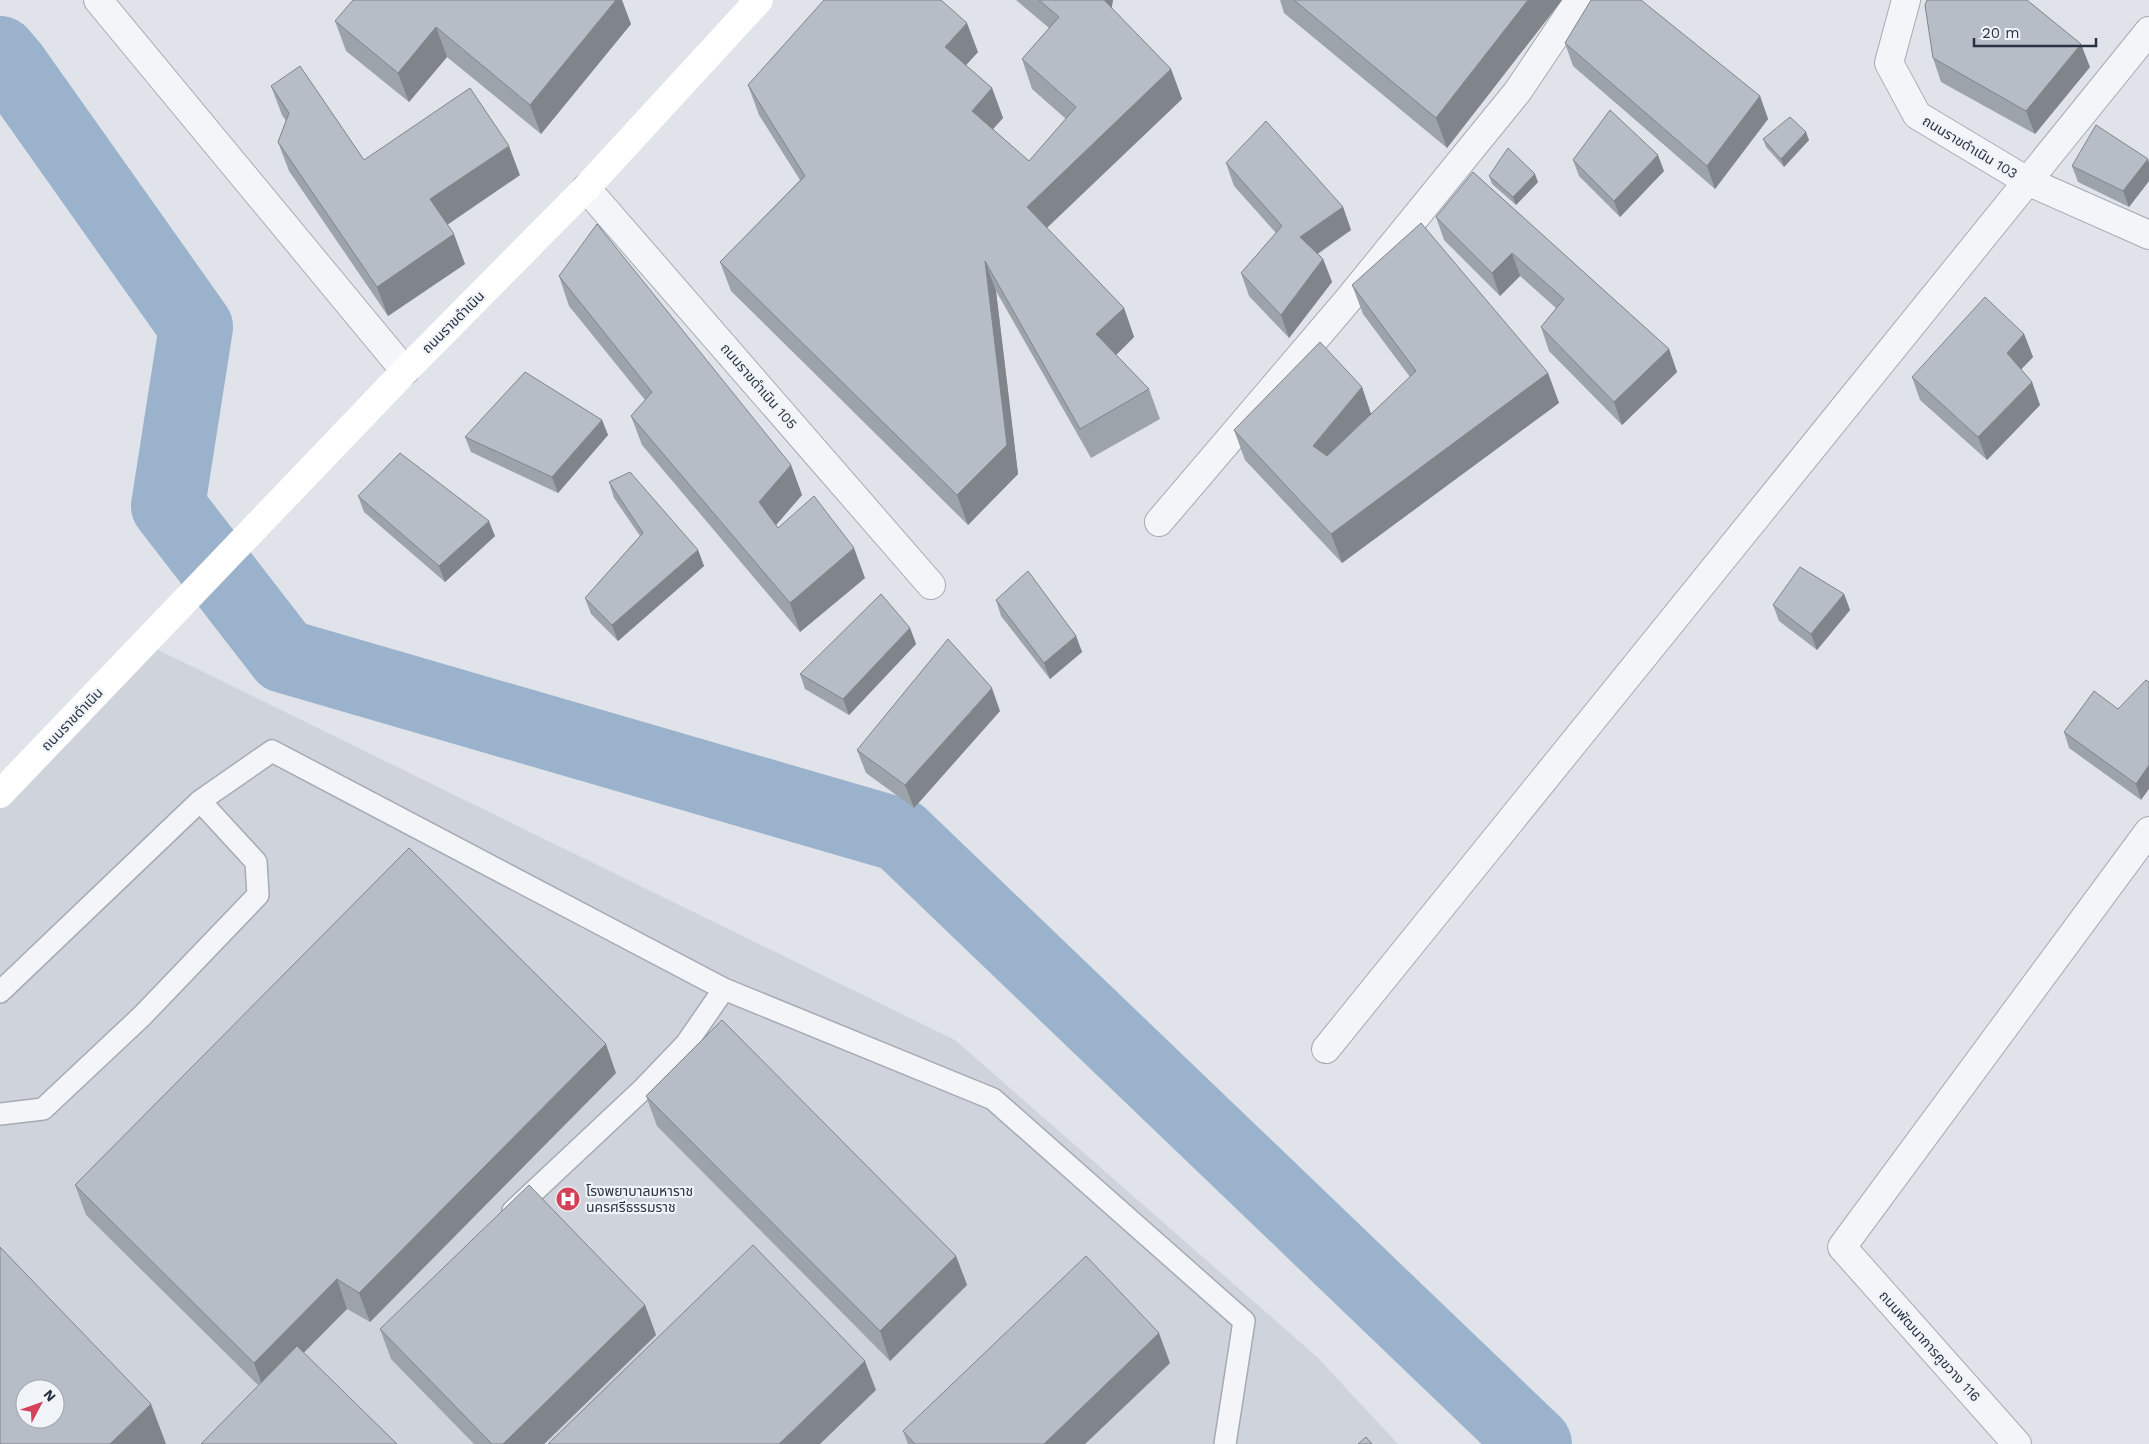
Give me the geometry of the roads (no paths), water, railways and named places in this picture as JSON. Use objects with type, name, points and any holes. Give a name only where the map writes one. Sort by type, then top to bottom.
[{"type":"main road","name":"ถนนราขดำเนิน","points":[[0,794],[405,371],[586,188],[760,0]]},
{"type":"main road","name":"ถนนราขดำเนิน","points":[[0,767],[144,643]]},
{"type":"street","points":[[98,0],[405,371]]},
{"type":"street","points":[[1159,522],[1348,300],[1518,91],[1579,0]]},
{"type":"street","name":"ถนนราขดำเนิน 103","points":[[1906,0],[1889,63],[1917,115],[2027,181],[2149,235]]},
{"type":"street","points":[[1326,1049],[2149,31]]},
{"type":"street","name":"ถนนราขดำเนิน 105","points":[[586,188],[931,585]]},
{"type":"street","name":"ถนนพัฒนาการคูขวาง 116","points":[[2017,1444],[1842,1247],[2149,831]]},
{"type":"lane","points":[[0,992],[200,801],[272,751],[724,989],[993,1099],[1244,1321],[1225,1444]]},
{"type":"lane","points":[[0,1114],[43,1109],[142,1016],[258,895],[256,862],[200,801]]},
{"type":"lane","points":[[498,1226],[642,1090],[686,1044],[724,989]]},
{"type":"waterway","points":[[0,53],[12,67],[196,327],[168,506],[284,656],[900,835],[1535,1444]]},
{"type":"place","name":"โรงพยาบาลมหาราช นครศรีธรรมราช","points":[[568,1199]]}]
